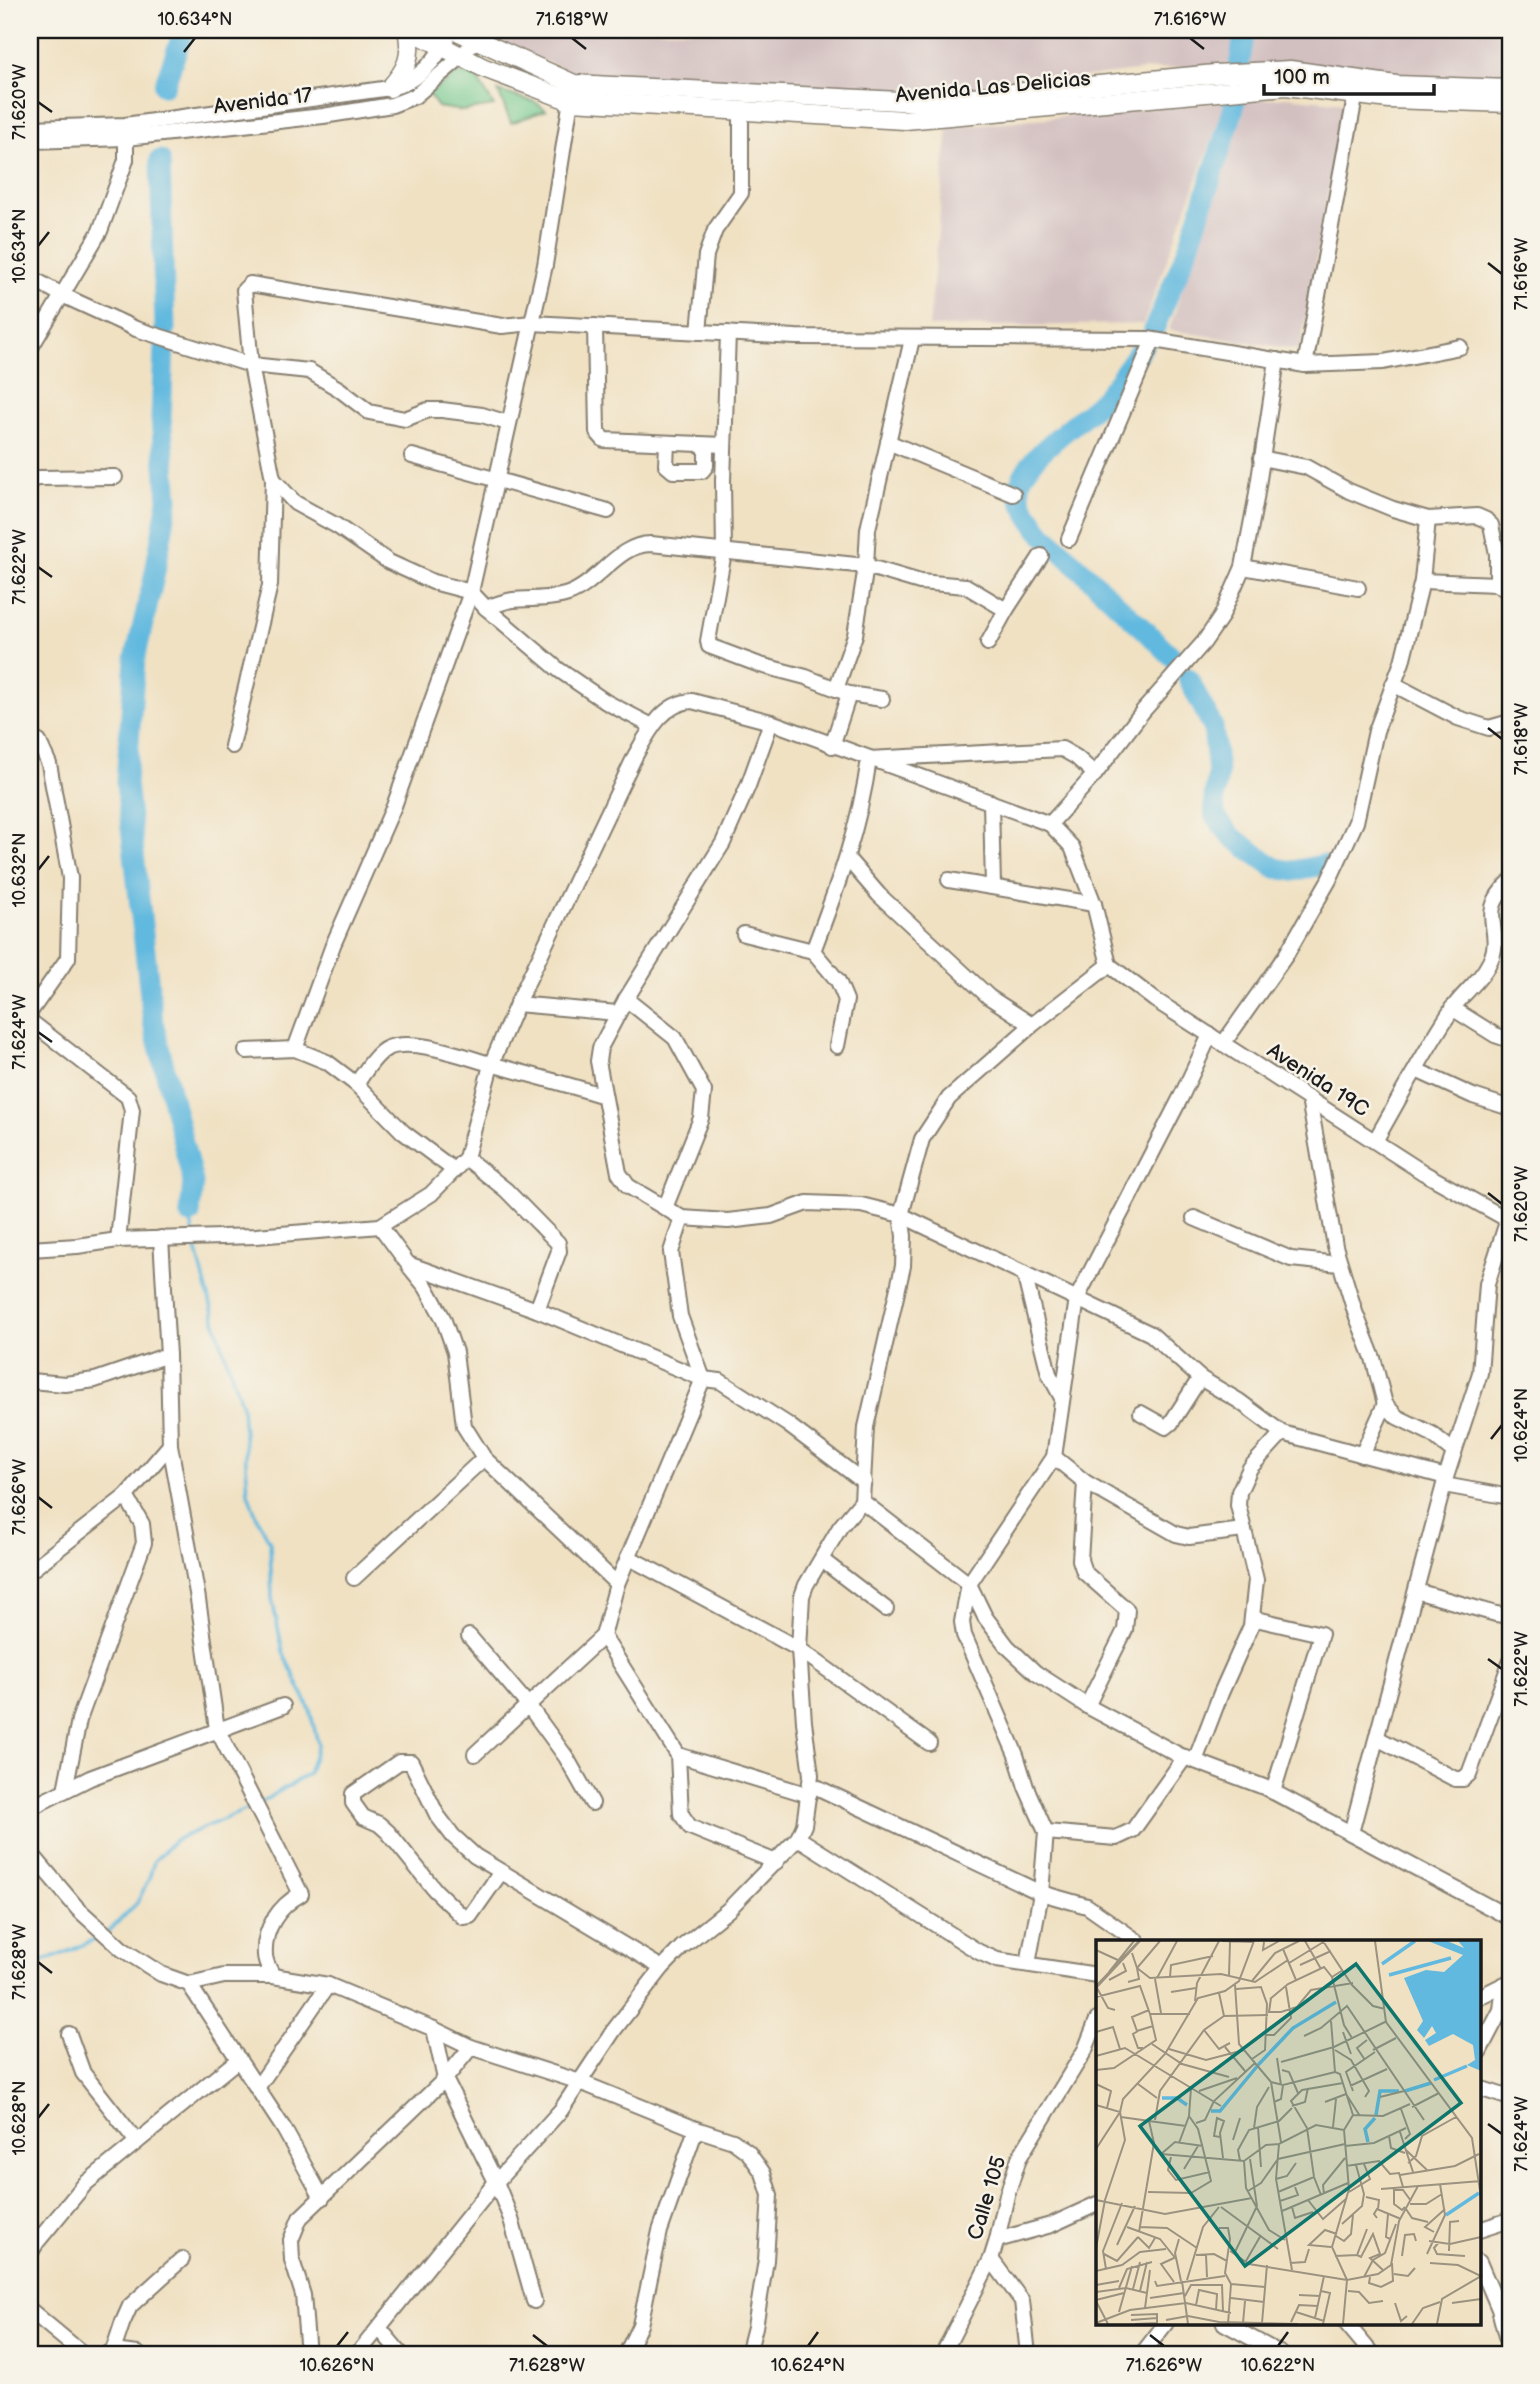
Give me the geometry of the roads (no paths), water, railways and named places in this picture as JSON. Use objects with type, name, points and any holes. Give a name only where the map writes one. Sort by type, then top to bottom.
[{"type":"main road","name":"Avenida Las Delicias","points":[[408,30],[461,57],[572,92],[722,111],[905,120],[1286,86],[1396,85],[1510,89]]},
{"type":"main road","points":[[390,88],[402,74],[410,52],[408,30]]},
{"type":"main road","name":"Avenida Las Delicias","points":[[453,30],[476,39],[572,92],[723,92],[919,102],[1202,75],[1290,70],[1357,87],[1389,99],[1510,103]]},
{"type":"main road","points":[[722,111],[723,92]]},
{"type":"street","name":"Avenida 17","points":[[30,128],[126,132],[405,85],[422,73],[443,48],[453,30]]},
{"type":"street","name":"Avenida 17","points":[[30,141],[323,116],[392,105],[415,96],[461,57],[476,39]]},
{"type":"street","points":[[1306,365],[1357,87]]},
{"type":"street","points":[[295,1049],[334,945],[394,806],[471,592],[545,265],[572,92]]},
{"type":"street","points":[[699,332],[706,255],[715,230],[741,193],[741,112]]},
{"type":"street","points":[[30,349],[100,231],[126,160],[126,132]]},
{"type":"street","points":[[30,277],[136,329],[250,365],[309,371],[369,412],[405,419],[428,410],[442,410],[482,415],[508,423]]},
{"type":"street","points":[[232,746],[270,585],[273,479],[250,365],[244,290],[250,284],[502,326],[532,323],[912,339],[1153,340],[1306,365],[1384,362],[1460,347]]},
{"type":"street","points":[[595,326],[599,437],[604,440],[724,446]]},
{"type":"street","points":[[728,333],[723,552],[709,646],[843,691],[882,699]]},
{"type":"street","points":[[832,746],[855,635],[866,566],[868,529],[912,339]]},
{"type":"street","points":[[1069,539],[1153,340]]},
{"type":"street","points":[[1051,824],[1095,774],[1143,711],[1204,642],[1221,617],[1242,567],[1256,499],[1277,360]]},
{"type":"street","points":[[888,442],[1013,494]]},
{"type":"street","points":[[667,444],[666,466],[673,471],[702,471],[706,466],[706,445]]},
{"type":"street","points":[[412,456],[608,511]]},
{"type":"street","points":[[1261,458],[1306,467],[1349,491],[1393,509],[1428,519],[1477,516],[1486,520],[1491,525],[1497,554],[1497,584]]},
{"type":"street","points":[[30,480],[115,477]]},
{"type":"street","points":[[273,479],[295,503],[337,526],[389,562],[433,582],[471,592],[559,670],[606,702],[652,726]]},
{"type":"street","points":[[1223,1044],[1286,956],[1329,880],[1356,822],[1376,731],[1402,662],[1422,581],[1428,519]]},
{"type":"street","points":[[486,608],[509,600],[567,595],[599,575],[628,549],[638,544],[866,566],[920,582],[966,586],[1006,610]]},
{"type":"street","points":[[988,643],[1041,556]]},
{"type":"street","points":[[1242,567],[1358,588]]},
{"type":"street","points":[[1422,581],[1497,584],[1510,592]]},
{"type":"street","points":[[1393,684],[1458,718],[1489,728],[1510,722]]},
{"type":"street","points":[[30,1250],[118,1240],[256,1236],[380,1226],[431,1194],[466,1158],[491,1065],[517,1004],[635,756],[652,726],[669,709],[682,702],[692,701],[771,722],[1051,824],[1072,847],[1094,905],[1109,965],[1032,1025],[949,1098],[922,1139],[901,1215],[904,1236],[903,1266],[866,1427],[862,1501],[840,1527],[802,1596],[799,1649],[811,1775],[804,1825],[798,1838],[728,1910],[682,1947],[662,1968],[614,2031],[561,2110],[496,2182],[355,2354]]},
{"type":"street","points":[[771,722],[748,786],[723,843],[617,1013],[600,1048],[598,1061],[619,1173],[628,1186],[682,1218],[728,1221],[750,1219],[771,1216],[807,1203],[861,1205],[901,1215],[1150,1334],[1200,1378],[1239,1401],[1282,1433],[1445,1481],[1510,1497]]},
{"type":"street","points":[[30,738],[39,742],[49,764],[70,878],[68,958],[30,1013]]},
{"type":"street","points":[[869,759],[1062,749],[1095,774]]},
{"type":"street","points":[[813,951],[848,858],[864,794],[869,759]]},
{"type":"street","points":[[991,802],[993,887]]},
{"type":"street","points":[[848,858],[879,895],[989,997],[1032,1025]]},
{"type":"street","points":[[949,880],[1094,905]]},
{"type":"street","points":[[1375,1141],[1452,1008],[1488,965],[1496,938],[1491,918],[1493,902],[1510,882]]},
{"type":"street","points":[[744,934],[813,951],[838,981],[846,1000],[837,1046]]},
{"type":"street","name":"Avenida 19C","points":[[1109,965],[1155,1000],[1424,1173],[1509,1220]]},
{"type":"street","points":[[626,999],[675,1038],[704,1091],[701,1118],[665,1208]]},
{"type":"street","points":[[517,1004],[617,1013]]},
{"type":"street","points":[[1452,1008],[1495,1035],[1510,1040]]},
{"type":"street","points":[[30,1021],[128,1097],[132,1110],[118,1240]]},
{"type":"street","points":[[1028,1965],[1041,1893],[1046,1832],[964,1635],[962,1622],[969,1584],[1054,1457],[1077,1298],[1181,1097],[1210,1035]]},
{"type":"street","points":[[356,1084],[383,1051],[390,1046],[404,1045],[442,1050],[604,1096]]},
{"type":"street","points":[[246,1051],[295,1049],[327,1062],[356,1084],[403,1132],[454,1170]]},
{"type":"street","points":[[1416,1070],[1473,1096],[1510,1108]]},
{"type":"street","points":[[1309,1099],[1335,1246],[1355,1312],[1373,1358],[1385,1404],[1398,1417],[1432,1434],[1454,1452]]},
{"type":"street","points":[[466,1158],[506,1190],[558,1243],[559,1251],[537,1310]]},
{"type":"street","points":[[475,1754],[603,1636],[617,1584],[704,1379],[680,1316],[671,1252],[682,1218]]},
{"type":"street","points":[[1194,1218],[1291,1259],[1340,1264]]},
{"type":"street","points":[[1352,1833],[1445,1481],[1480,1373],[1488,1284],[1509,1220]]},
{"type":"street","points":[[380,1226],[426,1287],[443,1318],[455,1352],[464,1426],[484,1458],[617,1584]]},
{"type":"street","points":[[161,1238],[169,1354],[170,1445],[197,1593],[217,1730],[300,1894],[288,1901],[278,1912],[268,1932],[264,1956],[273,1976]]},
{"type":"street","points":[[408,1264],[537,1310],[704,1379],[720,1381],[787,1424],[864,1482]]},
{"type":"street","points":[[1024,1273],[1049,1374],[1062,1398]]},
{"type":"street","points":[[30,1381],[65,1384],[95,1380],[169,1354]]},
{"type":"street","points":[[1141,1413],[1166,1427],[1200,1378]]},
{"type":"street","points":[[1362,1455],[1385,1404]]},
{"type":"street","points":[[1046,1832],[1116,1838],[1133,1830],[1190,1759],[1251,1626],[1256,1580],[1247,1539],[1242,1530],[1239,1492],[1250,1468],[1282,1433]]},
{"type":"street","points":[[30,1571],[126,1496],[170,1445]]},
{"type":"street","points":[[1054,1457],[1085,1482],[1176,1534],[1189,1537],[1242,1530]]},
{"type":"street","points":[[354,1578],[484,1458]]},
{"type":"street","points":[[1085,1482],[1080,1560],[1084,1572],[1127,1610],[1125,1630],[1087,1706]]},
{"type":"street","points":[[65,1790],[79,1720],[144,1543],[142,1524],[126,1496]]},
{"type":"street","points":[[862,1501],[969,1584],[985,1617],[1007,1646],[1036,1673],[1087,1706],[1190,1759],[1273,1792],[1510,1918]]},
{"type":"street","points":[[628,1557],[799,1649],[929,1743]]},
{"type":"street","points":[[822,1560],[886,1609]]},
{"type":"street","points":[[1416,1591],[1510,1616]]},
{"type":"street","points":[[1252,1618],[1321,1634],[1273,1792]]},
{"type":"street","points":[[469,1636],[528,1705],[566,1757],[592,1803]]},
{"type":"street","points":[[603,1636],[678,1755],[681,1814],[690,1827],[776,1862]]},
{"type":"street","points":[[1377,1738],[1455,1779],[1463,1779],[1469,1774],[1510,1663]]},
{"type":"street","points":[[30,1808],[90,1778],[283,1706]]},
{"type":"street","points":[[678,1755],[810,1789],[1041,1893],[1087,1906],[1136,1940]]},
{"type":"street","points":[[501,1872],[470,1916],[463,1917],[435,1890],[384,1827],[363,1817],[353,1803],[354,1794],[399,1762],[411,1762],[430,1804],[445,1826],[475,1856],[662,1968]]},
{"type":"street","points":[[798,1838],[979,1952],[998,1960],[1096,1975]]},
{"type":"street","points":[[30,1852],[78,1909],[122,1950],[161,1974],[189,1984],[224,1976],[273,1976],[328,1984],[434,2029],[471,2048],[580,2082],[696,2129],[733,2141],[748,2152],[763,2173],[770,2195],[766,2260],[748,2354]]},
{"type":"street","points":[[1480,1996],[1507,1983]]},
{"type":"street","points":[[1480,2050],[1501,2010],[1507,1983]]},
{"type":"street","points":[[189,1984],[214,2018],[284,2129],[322,2198]]},
{"type":"street","points":[[257,2088],[328,1984]]},
{"type":"street","name":"Calle 105","points":[[943,2354],[990,2259],[1019,2158],[1085,2050],[1096,2022]]},
{"type":"street","points":[[434,2029],[445,2079],[496,2182],[511,2219],[534,2301]]},
{"type":"street","points":[[69,2034],[83,2073],[137,2142]]},
{"type":"street","points":[[307,2354],[303,2295],[292,2260],[291,2241],[300,2218],[445,2079],[471,2048]]},
{"type":"street","points":[[32,2244],[85,2184],[239,2059]]},
{"type":"street","points":[[1480,2088],[1510,2098]]},
{"type":"street","points":[[626,2354],[640,2325],[660,2231],[696,2129]]},
{"type":"street","points":[[997,2240],[1051,2225],[1096,2204]]},
{"type":"street","points":[[1480,2230],[1510,2220]]},
{"type":"street","points":[[138,2354],[109,2353],[130,2306],[182,2259]]},
{"type":"street","points":[[990,2259],[1014,2287],[1022,2301],[1028,2354]]},
{"type":"street","points":[[1480,2264],[1499,2309],[1510,2352]]},
{"type":"street","points":[[30,2311],[83,2354]]},
{"type":"street","points":[[1142,2354],[1165,2324]]},
{"type":"street","points":[[1226,2324],[1280,2354]]},
{"type":"street","points":[[1347,2324],[1372,2354]]},
{"type":"street","points":[[379,2328],[401,2354]]},
{"type":"waterway","points":[[164,86],[184,30]]},
{"type":"waterway","points":[[1239,66],[1245,30]]},
{"type":"waterway","points":[[1154,329],[1189,246],[1235,98]]},
{"type":"waterway","points":[[160,160],[165,329]]},
{"type":"waterway","points":[[1145,343],[1102,400],[1042,451],[1024,475],[1020,492],[1025,509],[1039,530],[1176,660]]},
{"type":"waterway","points":[[164,347],[161,418],[168,500],[135,659],[126,783],[153,1022],[193,1182],[190,1214]]},
{"type":"waterway","points":[[1188,678],[1213,727],[1218,773],[1214,798],[1215,816],[1231,836],[1275,868],[1293,871],[1322,865]]},
{"type":"waterway","points":[[190,1214],[193,1233]]},
{"type":"waterway","points":[[194,1241],[220,1339],[242,1406],[248,1493],[270,1542],[272,1599],[283,1652],[310,1710],[318,1744],[308,1774],[260,1803]]},
{"type":"waterway","points":[[109,1931],[137,1903],[149,1879],[154,1861],[175,1840],[250,1808]]},
{"type":"waterway","points":[[30,1965],[58,1956],[102,1936]]}]
